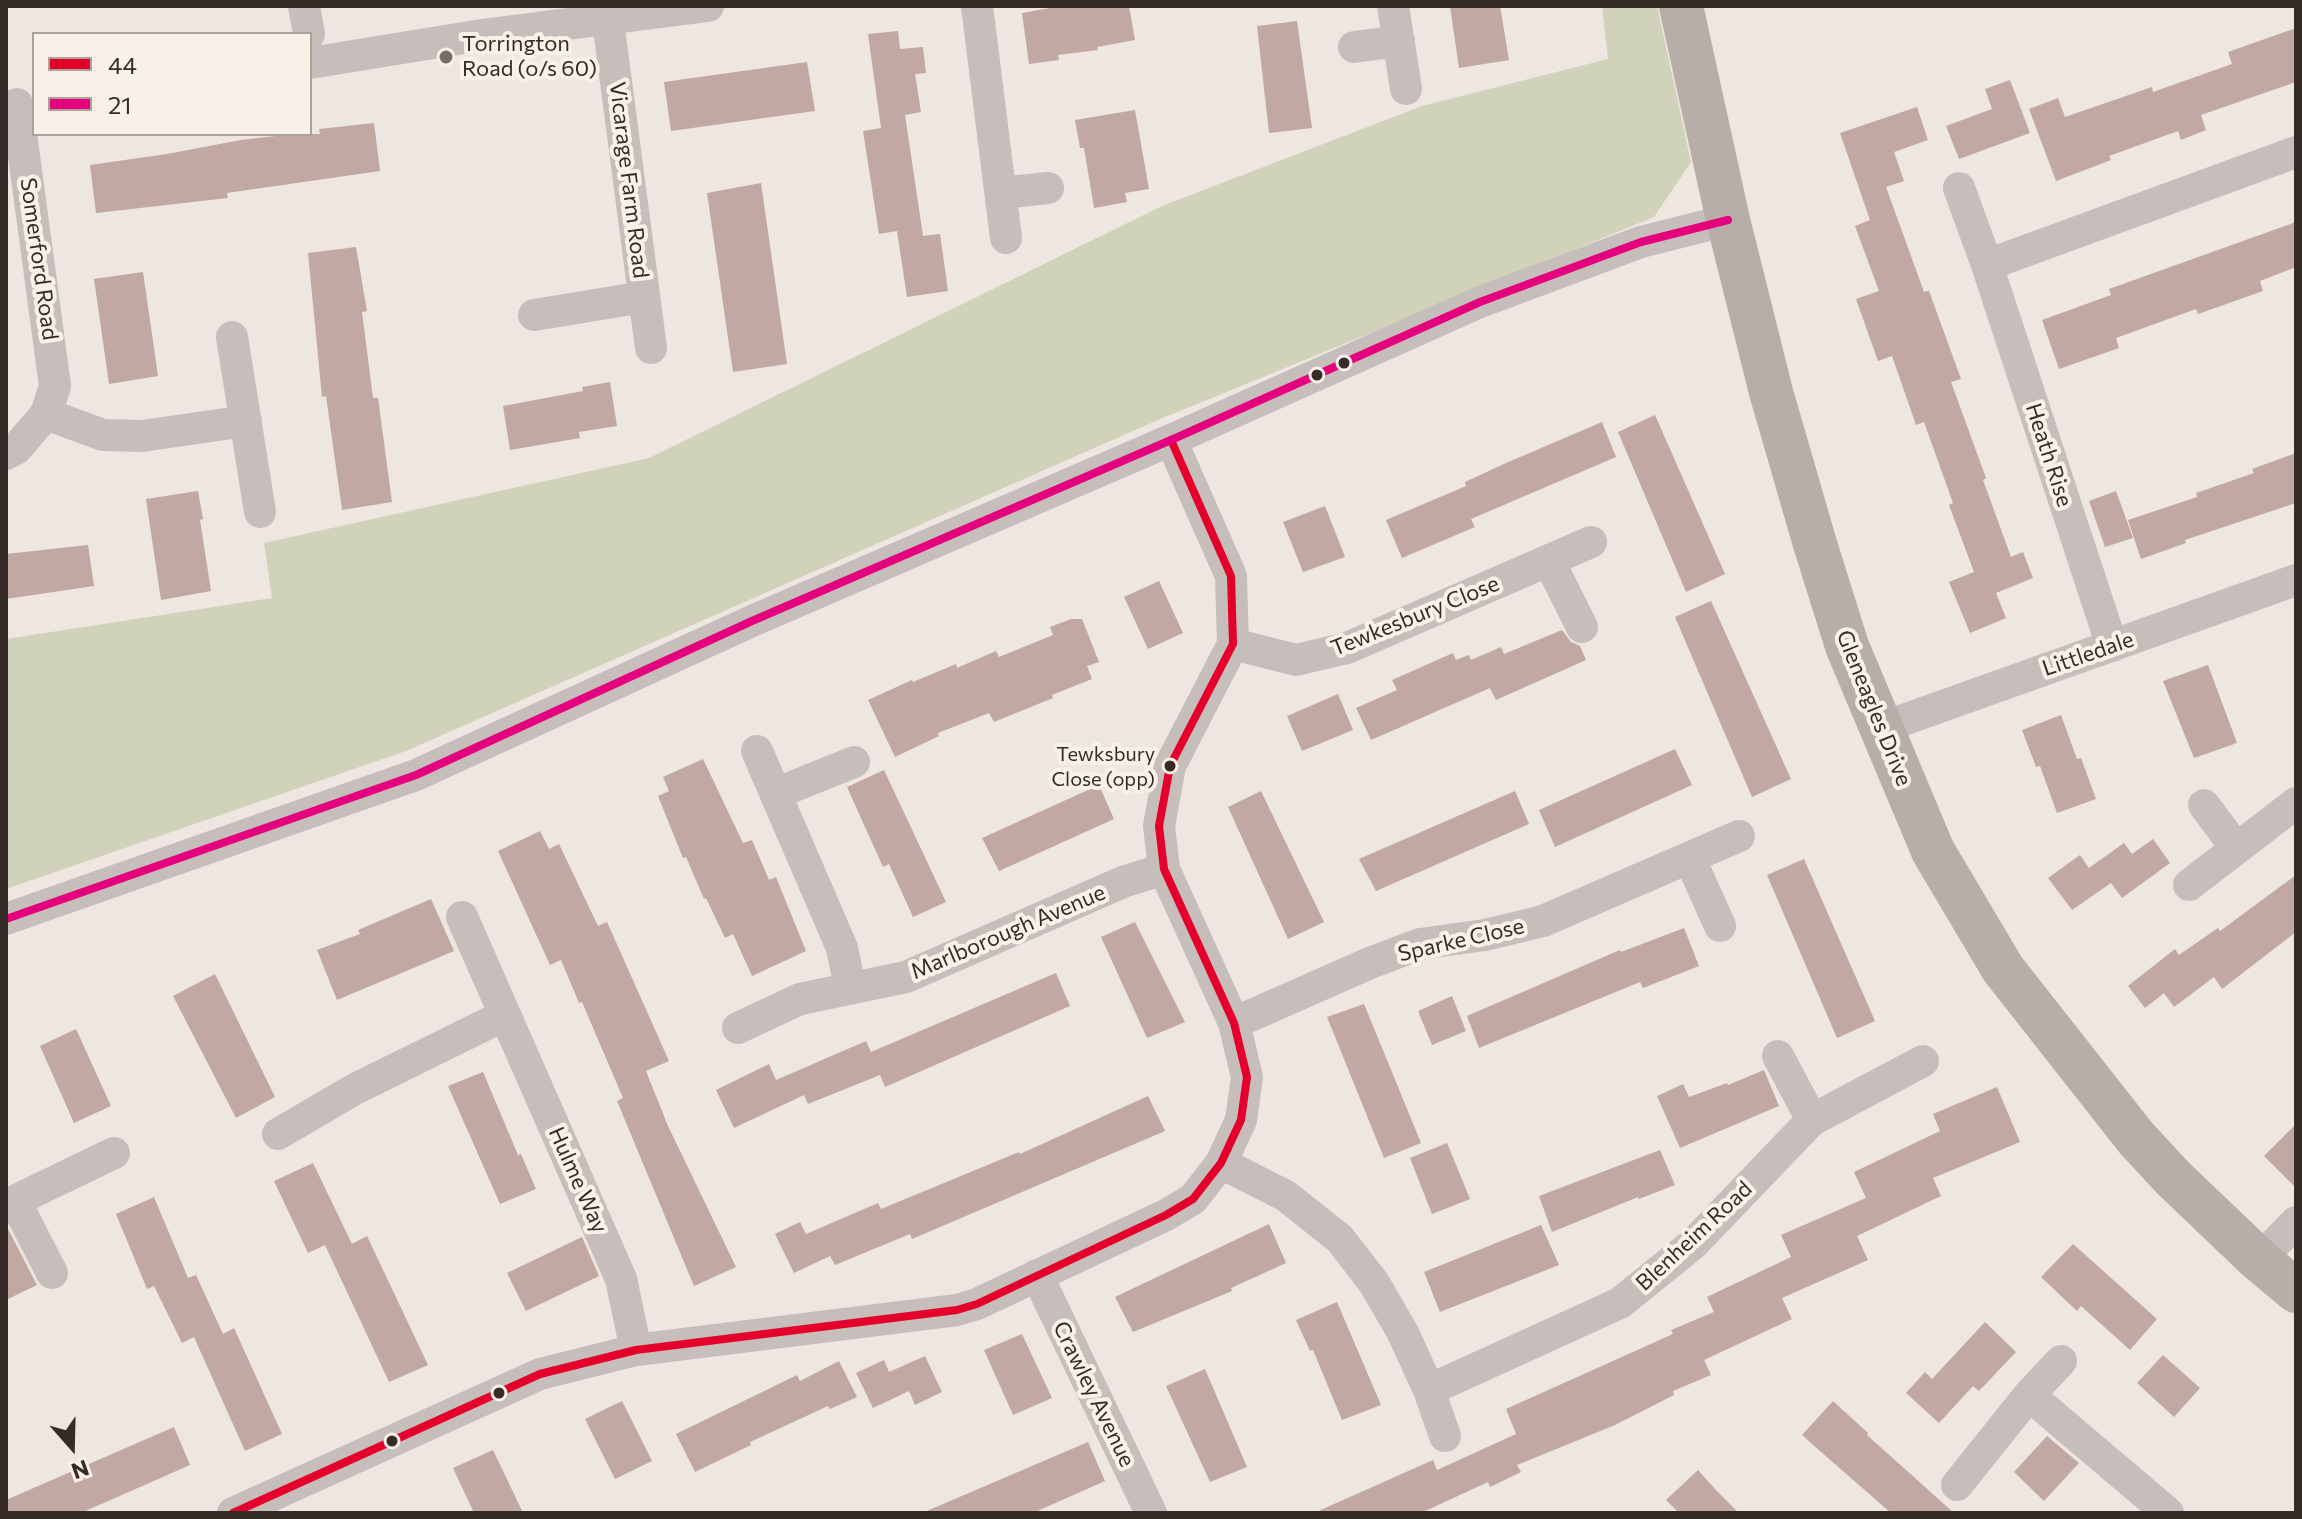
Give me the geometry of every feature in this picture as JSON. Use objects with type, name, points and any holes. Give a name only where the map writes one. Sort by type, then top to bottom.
[{"type":"street","points":[[304,6],[307,32]]},
{"type":"street","points":[[312,51],[608,21],[708,6]]},
{"type":"street","points":[[977,6],[1006,238]]},
{"type":"street","points":[[1393,6],[1406,89]]},
{"type":"street","name":"Gleneagles Drive","points":[[1681,6],[1728,220],[1771,392],[1815,544],[1847,646],[1933,851],[2003,969],[2143,1145],[2173,1178],[2296,1291]]},
{"type":"street","name":"Vicarage Farm Road","points":[[608,21],[651,348]]},
{"type":"street","points":[[1354,47],[1399,41]]},
{"type":"street","name":"Somerford Road","points":[[6,454],[16,449],[46,414],[55,386],[19,103]]},
{"type":"street","points":[[1987,265],[2296,152]]},
{"type":"street","points":[[1001,193],[1048,188]]},
{"type":"street","name":"Heath Rise","points":[[1959,188],[2112,646]]},
{"type":"street","points":[[6,919],[416,775],[767,615],[1480,302],[1641,242],[1728,220]]},
{"type":"street","name":"Vicarage Farm Road","points":[[534,315],[644,297]]},
{"type":"street","points":[[232,337],[260,512]]},
{"type":"street","points":[[46,414],[103,435],[129,436],[246,421]]},
{"type":"street","points":[[233,1513],[540,1374],[636,1350],[957,1310],[977,1304],[1166,1215],[1193,1199],[1221,1163],[1241,1120],[1247,1077],[1234,1023],[1164,869],[1159,826],[1170,766],[1233,644],[1231,576],[1171,440]]},
{"type":"street","name":"Tewkesbury Close","points":[[1233,644],[1296,660],[1347,648],[1591,542]]},
{"type":"street","points":[[1549,561],[1582,627]]},
{"type":"street","name":"Littledale","points":[[1881,728],[2296,580]]},
{"type":"street","points":[[757,751],[842,948],[850,987]]},
{"type":"street","points":[[777,793],[854,762]]},
{"type":"street","points":[[2189,885],[2296,803]]},
{"type":"street","points":[[2204,805],[2236,848]]},
{"type":"street","name":"Sparke Close","points":[[1234,1023],[1420,944],[1485,935],[1543,921],[1739,836]]},
{"type":"street","points":[[1690,859],[1720,926]]},
{"type":"street","name":"Marlborough Avenue","points":[[738,1028],[800,999],[906,977],[1123,882],[1164,869]]},
{"type":"street","name":"Hulme Way","points":[[462,917],[621,1279],[636,1350]]},
{"type":"street","points":[[278,1134],[355,1089],[505,1015]]},
{"type":"street","points":[[1778,1056],[1812,1120]]},
{"type":"street","name":"Blenheim Road","points":[[1429,1390],[1620,1303],[1693,1244],[1812,1120],[1923,1061]]},
{"type":"street","points":[[52,1273],[10,1203],[114,1153]]},
{"type":"street","points":[[1221,1163],[1286,1196],[1340,1239],[1374,1283],[1403,1333],[1429,1390],[1445,1436]]},
{"type":"street","points":[[2259,1260],[2296,1222]]},
{"type":"street","name":"Crawley Avenue","points":[[1037,1275],[1151,1513]]},
{"type":"street","points":[[1957,1485],[2029,1395],[2061,1361]]},
{"type":"street","points":[[2029,1395],[2168,1513]]},
{"type":"green space","points":[[1602,6],[1657,6],[1691,162],[1654,217],[1158,420],[406,751],[6,889],[6,639],[272,598],[264,543],[649,458],[1162,206],[1422,106],[1608,59]]},
{"type":"building","points":[[1061,6],[1129,6],[1135,40],[1097,47],[1098,50],[1058,55],[1059,60],[1029,64],[1022,13]]},
{"type":"building","points":[[1450,6],[1500,6],[1509,60],[1459,68]]},
{"type":"building","points":[[1297,21],[1312,128],[1269,133],[1257,26]]},
{"type":"building","points":[[2296,28],[2296,82],[2201,115],[2206,130],[2181,140],[2178,131],[2109,156],[2111,160],[2056,181],[2029,109],[2058,98],[2065,117],[2152,87],[2153,92],[2232,64],[2228,52]]},
{"type":"building","points":[[898,31],[900,49],[923,47],[926,73],[915,74],[921,112],[905,115],[923,236],[940,234],[948,291],[907,297],[897,231],[879,234],[863,131],[881,128],[868,34]]},
{"type":"building","points":[[807,62],[815,111],[671,131],[664,82]]},
{"type":"building","points":[[2010,80],[2030,133],[1959,159],[1946,126],[1992,109],[1985,89]]},
{"type":"building","points":[[1917,107],[1928,140],[1894,152],[1904,181],[1886,187],[1924,292],[1929,291],[1961,379],[1951,382],[2011,557],[2023,552],[2033,578],[1996,593],[2006,618],[1970,633],[1949,582],[1974,572],[1949,505],[1953,503],[1924,422],[1916,425],[1892,356],[1878,361],[1856,299],[1879,291],[1855,226],[1870,220],[1840,133]]},
{"type":"building","points":[[1135,110],[1149,189],[1125,193],[1127,202],[1094,208],[1084,148],[1080,148],[1075,120]]},
{"type":"building","points":[[374,123],[380,171],[227,193],[228,198],[96,213],[90,165],[241,140],[312,136],[320,134],[319,129]]},
{"type":"building","points":[[761,183],[787,364],[733,372],[707,193]]},
{"type":"building","points":[[2296,222],[2296,267],[2260,281],[2263,291],[2198,314],[2196,309],[2116,338],[2119,348],[2059,369],[2042,320],[2111,295],[2109,289]]},
{"type":"building","points":[[356,247],[367,311],[362,312],[373,398],[378,398],[392,502],[342,510],[326,396],[322,397],[308,253]]},
{"type":"building","points":[[143,272],[158,376],[109,384],[94,279]]},
{"type":"building","points":[[610,382],[617,426],[579,432],[580,438],[510,450],[503,406],[583,391],[582,387]]},
{"type":"building","points":[[1655,415],[1725,574],[1686,592],[1618,432]]},
{"type":"building","points":[[1602,422],[1616,457],[1471,519],[1475,527],[1402,558],[1386,520]]},
{"type":"building","points":[[2296,453],[2296,503],[2185,540],[2186,543],[2141,559],[2128,520],[2197,497],[2196,493],[2254,473],[2252,469]]},
{"type":"building","points":[[198,491],[211,591],[161,600],[146,499]]},
{"type":"building","points":[[2116,491],[2133,538],[2105,547],[2089,501]]},
{"type":"building","points":[[1325,506],[1345,557],[1303,572],[1283,522]]},
{"type":"building","points":[[88,545],[94,586],[6,599],[6,554]]},
{"type":"building","points":[[1159,581],[1183,633],[1148,649],[1124,597]]},
{"type":"building","points":[[1711,601],[1791,779],[1752,797],[1675,617]]},
{"type":"building","points":[[1071,619],[1082,619],[1099,662],[1087,666],[1092,679],[994,722],[989,713],[938,733],[939,736],[895,757],[868,700],[956,664],[957,668],[996,651],[999,657],[1053,635],[1050,627]]},
{"type":"building","points":[[1562,630],[1571,642],[1580,646],[1586,660],[1496,700],[1490,688],[1371,740],[1356,708],[1397,690],[1392,680],[1453,653],[1456,660],[1469,655],[1471,660],[1501,647],[1504,654]]},
{"type":"building","points":[[2208,665],[2237,743],[2194,758],[2163,681]]},
{"type":"building","points":[[1338,694],[1353,730],[1302,751],[1287,716]]},
{"type":"building","points":[[2061,715],[2096,799],[2057,813],[2040,766],[2036,767],[2022,730]]},
{"type":"building","points":[[1675,749],[1692,785],[1555,847],[1539,810]]},
{"type":"building","points":[[703,759],[743,843],[752,840],[769,880],[776,877],[806,951],[752,976],[733,934],[725,938],[704,899],[686,857],[683,858],[658,796],[669,791],[663,777]]},
{"type":"building","points":[[884,770],[946,902],[913,917],[889,864],[883,867],[847,787]]},
{"type":"building","points":[[1099,785],[1114,819],[999,871],[982,838]]},
{"type":"building","points":[[1261,791],[1324,922],[1288,939],[1228,807]]},
{"type":"building","points":[[1515,791],[1529,824],[1376,891],[1359,859]]},
{"type":"building","points":[[540,831],[549,849],[559,844],[598,926],[607,922],[669,1061],[646,1071],[668,1126],[736,1267],[694,1286],[617,1101],[623,1098],[582,1002],[579,1003],[561,960],[550,965],[498,851]]},
{"type":"building","points":[[2153,839],[2170,863],[2122,898],[2111,883],[2072,910],[2048,878],[2080,855],[2089,868],[2124,843],[2132,854]]},
{"type":"building","points":[[1804,859],[1875,1021],[1837,1038],[1767,875]]},
{"type":"building","points":[[2296,875],[2296,932],[2222,989],[2214,977],[2174,1007],[2164,993],[2145,1008],[2128,986],[2175,949],[2179,955],[2218,928],[2220,931]]},
{"type":"building","points":[[431,899],[454,951],[337,1000],[317,950],[360,934],[358,930]]},
{"type":"building","points":[[1135,922],[1185,1022],[1147,1038],[1101,937]]},
{"type":"building","points":[[1684,928],[1699,966],[1643,988],[1640,982],[1479,1048],[1467,1016],[1620,950]]},
{"type":"building","points":[[1056,973],[1070,1006],[885,1087],[880,1075],[808,1104],[804,1095],[734,1128],[716,1090],[769,1064],[776,1080],[866,1041],[871,1052]]},
{"type":"building","points":[[215,974],[275,1097],[236,1118],[173,996]]},
{"type":"building","points":[[1452,996],[1466,1031],[1432,1045],[1418,1011]]},
{"type":"building","points":[[1364,1004],[1421,1143],[1384,1158],[1327,1017]]},
{"type":"building","points":[[76,1029],[111,1106],[74,1123],[40,1046]]},
{"type":"building","points":[[1764,1070],[1779,1106],[1680,1148],[1657,1096],[1683,1084],[1689,1097]]},
{"type":"building","points":[[483,1072],[536,1189],[500,1204],[448,1086]]},
{"type":"building","points":[[1997,1087],[2020,1142],[1933,1178],[1941,1196],[1857,1236],[1868,1260],[1782,1298],[1792,1319],[1704,1360],[1711,1375],[1673,1391],[1674,1395],[1615,1425],[1517,1465],[1521,1472],[1490,1487],[1488,1482],[1421,1513],[1314,1513],[1433,1460],[1437,1470],[1516,1434],[1506,1409],[1673,1334],[1671,1330],[1714,1312],[1707,1297],[1791,1257],[1781,1235],[1866,1198],[1854,1172],[1940,1131],[1933,1114]]},
{"type":"building","points":[[1148,1096],[1165,1131],[912,1239],[910,1234],[835,1265],[830,1256],[794,1273],[775,1234],[800,1222],[806,1234],[878,1203],[881,1209],[1020,1154]]},
{"type":"building","points":[[2296,1124],[2296,1188],[2264,1156]]},
{"type":"building","points":[[1447,1143],[1470,1199],[1432,1214],[1410,1158]]},
{"type":"building","points":[[1660,1150],[1675,1185],[1552,1232],[1539,1196]]},
{"type":"building","points":[[313,1163],[352,1244],[367,1236],[428,1365],[389,1382],[325,1245],[308,1253],[274,1181]]},
{"type":"building","points":[[154,1197],[188,1278],[196,1275],[223,1334],[234,1328],[282,1434],[245,1451],[194,1337],[182,1343],[154,1286],[147,1289],[116,1214]]},
{"type":"building","points":[[1269,1224],[1286,1263],[1231,1288],[1232,1291],[1133,1332],[1115,1297]]},
{"type":"building","points":[[6,1225],[37,1285],[6,1300]]},
{"type":"building","points":[[1541,1225],[1559,1265],[1440,1312],[1424,1272]]},
{"type":"building","points":[[582,1237],[599,1276],[526,1311],[507,1273]]},
{"type":"building","points":[[2073,1244],[2157,1319],[2130,1350],[2081,1306],[2077,1311],[2041,1277]]},
{"type":"building","points":[[1337,1302],[1381,1405],[1342,1420],[1313,1350],[1310,1351],[1296,1320]]},
{"type":"building","points":[[1985,1322],[2016,1352],[1979,1391],[1973,1386],[1939,1423],[1906,1393],[1925,1372],[1932,1379]]},
{"type":"building","points":[[1022,1334],[1052,1398],[1013,1415],[984,1350]]},
{"type":"building","points":[[2163,1355],[2200,1388],[2174,1417],[2137,1383]]},
{"type":"building","points":[[925,1356],[942,1392],[915,1405],[909,1391],[873,1408],[856,1373],[884,1360],[889,1372]]},
{"type":"building","points":[[839,1361],[857,1397],[830,1409],[828,1406],[750,1442],[751,1445],[695,1472],[676,1434],[797,1375],[800,1381]]},
{"type":"building","points":[[1205,1369],[1247,1467],[1210,1482],[1166,1386]]},
{"type":"building","points":[[622,1401],[652,1461],[615,1479],[585,1419]]},
{"type":"building","points":[[1833,1401],[1954,1513],[1891,1513],[1802,1435]]},
{"type":"building","points":[[174,1427],[190,1465],[81,1513],[6,1513],[6,1500]]},
{"type":"building","points":[[2047,1436],[2079,1463],[2044,1501],[2014,1472]]},
{"type":"building","points":[[1088,1442],[1105,1481],[1033,1513],[922,1513]]},
{"type":"building","points":[[493,1450],[523,1513],[474,1513],[453,1468]]},
{"type":"building","points":[[1698,1470],[1739,1513],[1679,1513],[1666,1500]]},
{"type":"transit line","name":"21","points":[[6,919],[416,775],[752,621],[1480,302],[1641,242],[1728,220]]},
{"type":"transit line","name":"44","points":[[233,1513],[540,1374],[636,1350],[957,1310],[977,1304],[1166,1215],[1193,1199],[1221,1163],[1241,1120],[1247,1077],[1234,1023],[1164,869],[1159,826],[1170,766],[1233,644],[1231,576],[1171,440]]},
{"type":"place","name":"Torrington Road (o/s 60)","points":[[446,57]]},
{"type":"place","name":"Tewksbury Close (opp)","points":[[1170,766]]}]
